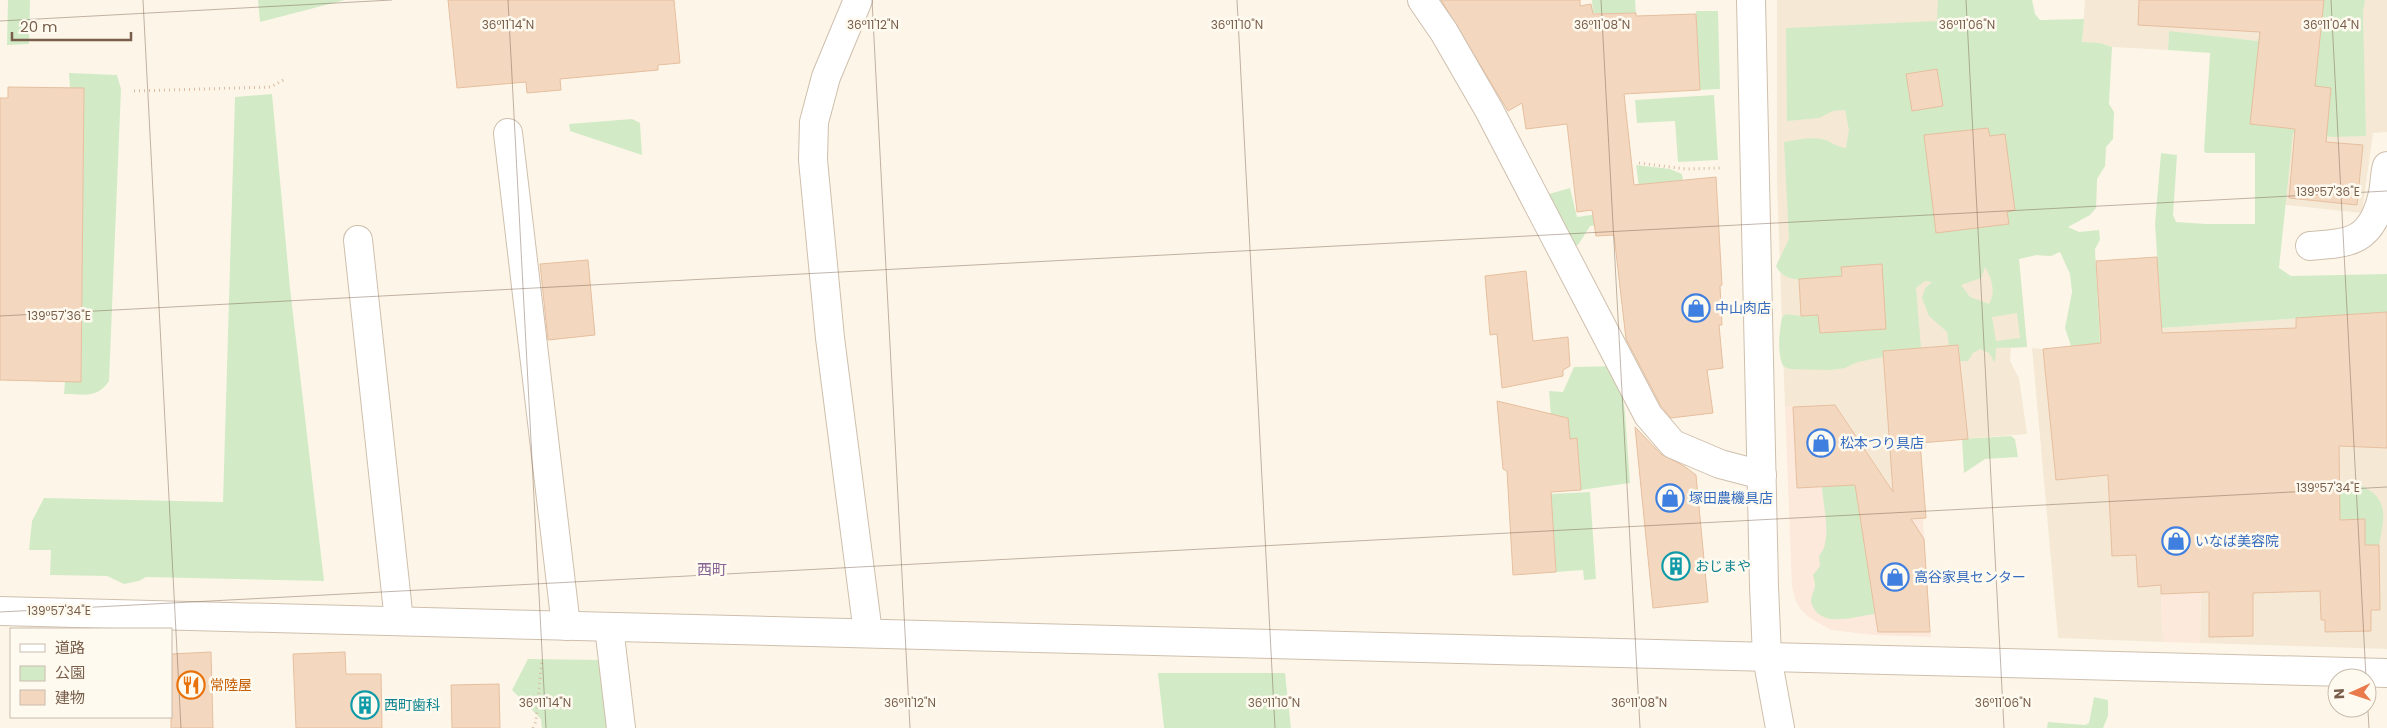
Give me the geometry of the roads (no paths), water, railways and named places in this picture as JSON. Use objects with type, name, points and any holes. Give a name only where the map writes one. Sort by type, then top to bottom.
[{"type":"street","points":[[858,0],[826,77],[814,122],[813,160],[830,338],[868,634]]},
{"type":"street","points":[[1422,0],[1444,32],[1489,110],[1648,415],[1673,444],[1720,464],[1762,475]]},
{"type":"street","points":[[1751,0],[1767,656],[1780,728]]},
{"type":"street","points":[[508,132],[566,626]]},
{"type":"street","points":[[2310,246],[2355,241],[2369,229],[2382,196],[2387,166]]},
{"type":"street","points":[[358,240],[398,621]]},
{"type":"street","points":[[0,611],[2387,673]]},
{"type":"street","points":[[610,627],[621,728]]},
{"type":"place","name":"中山肉店","points":[[1696,308]]},
{"type":"place","name":"松本つり具店","points":[[1821,443]]},
{"type":"place","name":"塚田農機具店","points":[[1670,498]]},
{"type":"place","name":"いなば美容院","points":[[2176,541]]},
{"type":"place","name":"おじまや","points":[[1676,566]]},
{"type":"place","name":"高谷家具センター","points":[[1895,577]]},
{"type":"place","name":"常陸屋","points":[[191,685]]},
{"type":"place","name":"西町歯科","points":[[365,705]]},
{"type":"district","name":"西町","points":[[712,570]]}]
